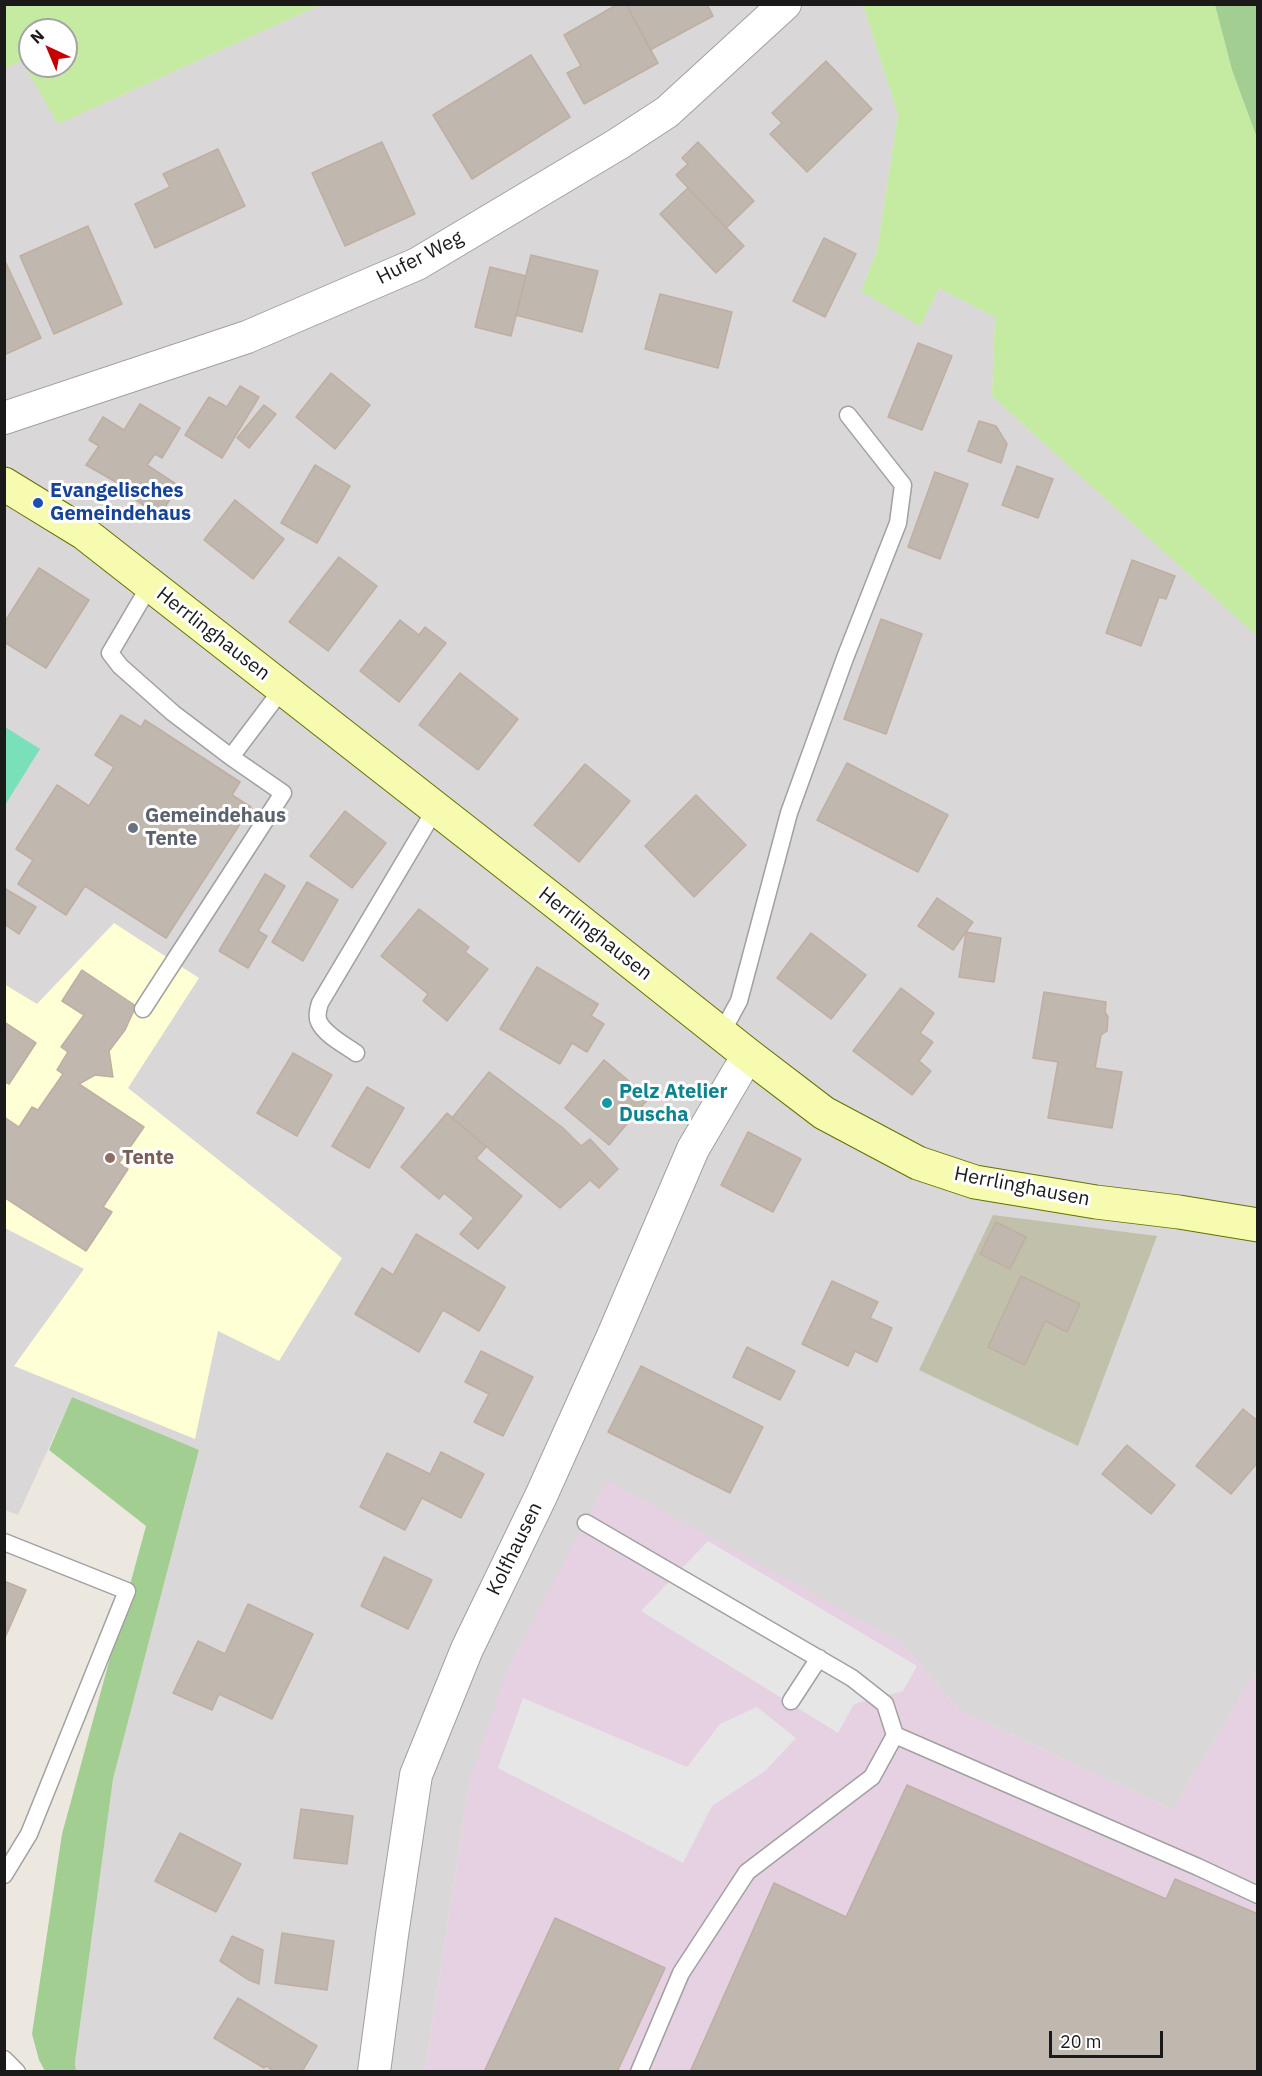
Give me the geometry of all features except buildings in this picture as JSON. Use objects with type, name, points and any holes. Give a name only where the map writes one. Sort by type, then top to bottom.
[{"type":"street","name":"Hufer Weg","points":[[4,418],[247,338],[417,264],[618,144],[667,111],[785,4]]},
{"type":"street","name":"Herrlinghausen","points":[[4,484],[84,533],[824,1113],[918,1163],[975,1182],[1257,1225]]},
{"type":"street","name":"Kolfhausen","points":[[374,2072],[416,1775],[467,1649],[541,1496],[693,1149],[748,1055]]},
{"type":"lane","points":[[721,1034],[739,1001],[789,813],[845,658],[898,523],[903,485],[848,415]]},
{"type":"lane","points":[[143,1009],[283,793],[231,757],[164,705],[120,666],[110,653],[150,585]]},
{"type":"lane","points":[[231,757],[283,688]]},
{"type":"lane","points":[[356,1053],[319,1022],[320,1003],[436,808]]},
{"type":"lane","points":[[586,1523],[852,1678],[885,1704],[895,1735],[872,1777],[747,1872],[681,1973],[639,2072]]},
{"type":"lane","points":[[4,1542],[127,1591],[29,1834],[4,1875]]},
{"type":"lane","points":[[790,1701],[819,1658]]},
{"type":"lane","points":[[895,1735],[1187,1862],[1257,1895]]},
{"type":"lane","points":[[4,2059],[16,2072]]},
{"type":"shaded area","points":[[320,5],[863,5],[898,114],[877,251],[861,291],[920,325],[939,288],[995,317],[992,396],[1257,636],[1257,1669],[1173,1810],[961,1711],[899,1641],[470,1779],[425,2071],[76,2071],[75,2062],[113,1779],[199,1451],[72,1397],[18,1515],[5,1510],[4,68],[18,62],[18,78],[32,78],[58,124]]},
{"type":"shaded area","name":"Tente","points":[[114,923],[199,978],[128,1088],[342,1258],[279,1361],[218,1331],[195,1439],[14,1366],[84,1269],[5,1228],[4,984],[37,1004]]},
{"type":"shaded area","points":[[993,1215],[1157,1236],[1078,1446],[919,1370]]},
{"type":"shaded area","points":[[607,1480],[899,1641],[961,1711],[1173,1810],[1257,1669],[1257,2071],[425,2072],[470,1779],[507,1670]]},
{"type":"shaded area","points":[[708,1541],[917,1666],[903,1691],[854,1704],[838,1733],[641,1611]]},
{"type":"shaded area","points":[[523,1698],[687,1767],[720,1724],[757,1707],[796,1738],[765,1771],[712,1806],[683,1863],[498,1768]]},
{"type":"green space","points":[[5,4],[320,4],[58,124],[32,78],[78,78],[78,18],[18,18],[18,63],[5,68]]},
{"type":"green space","points":[[863,5],[1215,5],[1232,70],[1257,138],[1257,636],[992,396],[995,317],[939,288],[920,326],[861,291],[877,251],[898,114]]},
{"type":"green space","points":[[1215,5],[1257,5],[1257,138],[1232,70]]},
{"type":"green space","points":[[5,727],[40,749],[5,805]]},
{"type":"green space","points":[[72,1397],[199,1450],[113,1779],[75,2062],[76,2071],[45,2071],[39,2060],[32,2034],[62,1834],[146,1526],[49,1450]]},
{"type":"place","name":"Evangelisches Gemeindehaus","points":[[38,503]]},
{"type":"place","name":"Gemeindehaus Tente","points":[[133,828]]},
{"type":"place","name":"Pelz Atelier Duscha","points":[[607,1103]]},
{"type":"place","name":"Tente","points":[[110,1158]]}]
